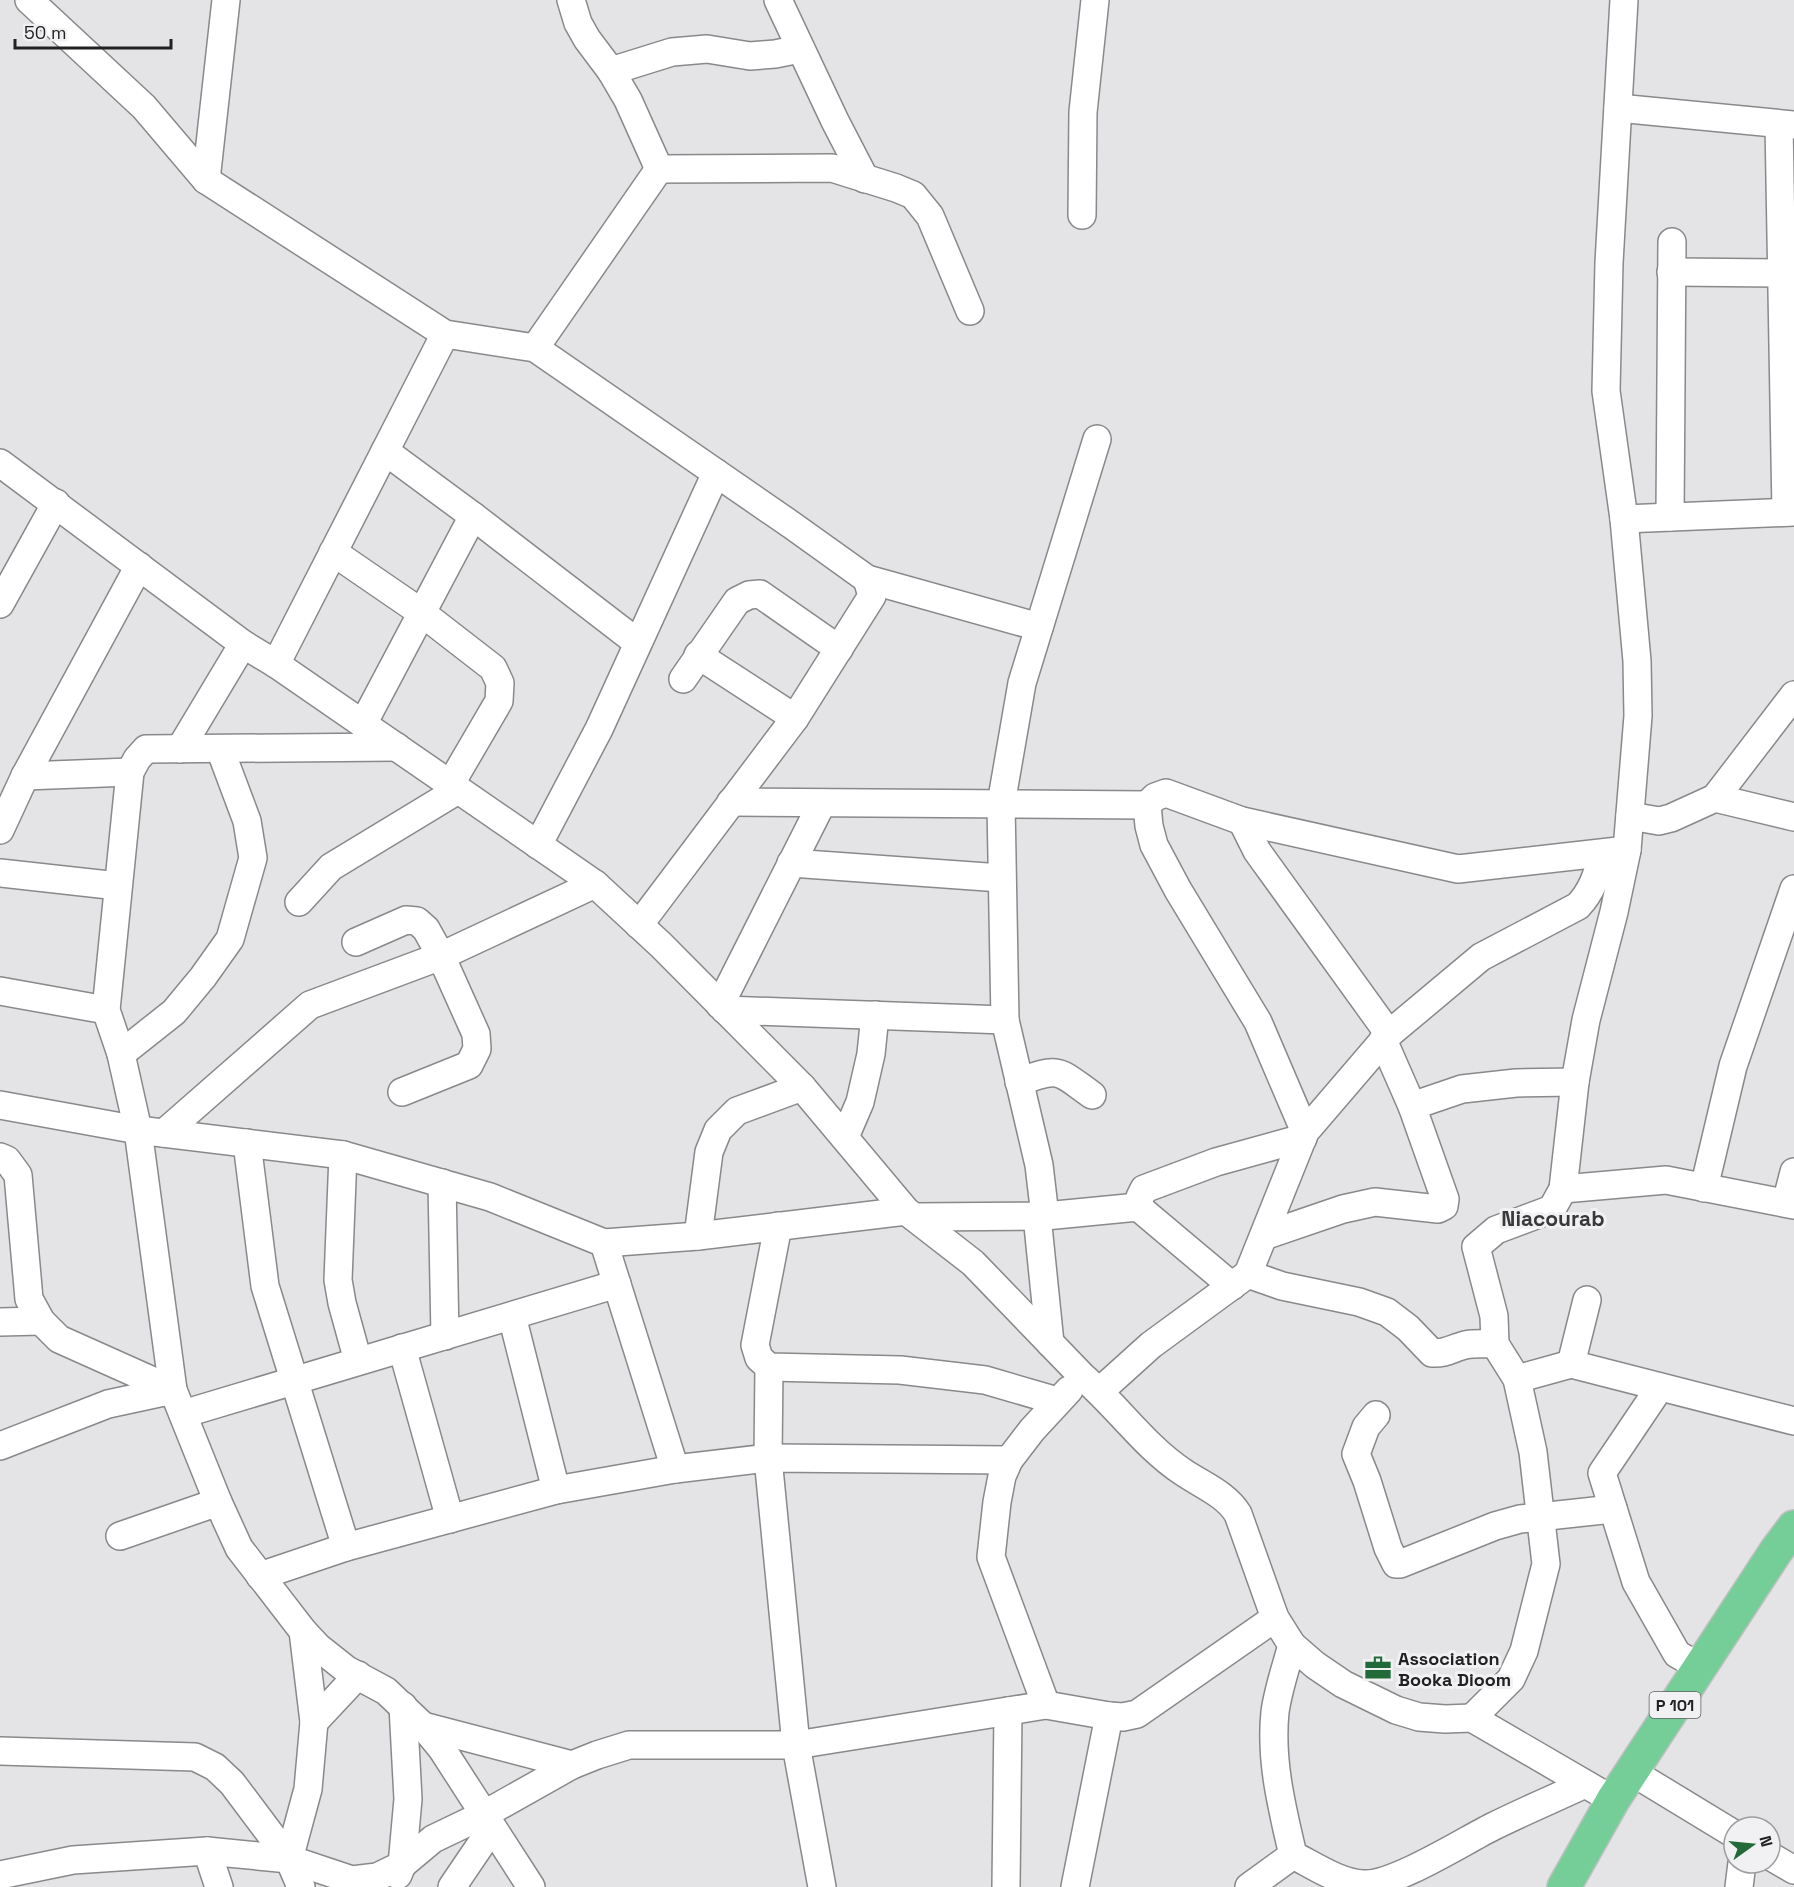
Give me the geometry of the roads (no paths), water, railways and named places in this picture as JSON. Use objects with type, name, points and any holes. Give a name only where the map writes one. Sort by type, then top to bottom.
[{"type":"main road","name":"P 101","points":[[1564,1887],[1613,1800],[1794,1527]]},
{"type":"street","points":[[29,0],[144,107],[206,180],[445,334],[535,348],[867,579],[1039,627]]},
{"type":"street","points":[[206,180],[226,0]]},
{"type":"street","points":[[571,0],[583,31],[628,100],[659,169]]},
{"type":"street","points":[[778,0],[865,179]]},
{"type":"street","points":[[1082,215],[1083,112],[1095,0]]},
{"type":"street","points":[[1046,1705],[991,1557],[997,1502],[1002,1476],[1009,1460],[1057,1401],[1092,1384],[1240,1281],[1264,1236],[1304,1135],[1386,1037],[1481,957],[1578,906],[1588,896],[1615,852],[1630,816],[1638,716],[1637,661],[1624,519],[1606,391],[1609,263],[1624,0]]},
{"type":"street","points":[[611,71],[672,52],[707,49],[750,56],[800,49]]},
{"type":"street","points":[[1618,108],[1786,124],[1790,512],[1624,519]]},
{"type":"street","points":[[659,169],[832,168],[913,195],[930,216],[970,311]]},
{"type":"street","points":[[535,348],[659,169]]},
{"type":"street","points":[[1670,517],[1672,242]]},
{"type":"street","points":[[1671,272],[1788,273]]},
{"type":"street","points":[[276,664],[445,334]]},
{"type":"street","points":[[1050,1343],[1039,1165],[1005,1020],[1001,804],[1022,683],[1097,439]]},
{"type":"street","points":[[385,451],[638,644]]},
{"type":"street","points":[[0,463],[243,644],[276,664],[595,885],[639,925],[802,1087],[910,1214],[973,1263],[1139,1435],[1181,1471],[1232,1504],[1238,1514],[1275,1618],[1292,1645],[1315,1665],[1343,1684],[1396,1710],[1419,1717],[1472,1718],[1583,1785],[1613,1800]]},
{"type":"street","points":[[538,845],[599,729],[717,473]]},
{"type":"street","points":[[0,604],[56,503]]},
{"type":"street","points":[[363,724],[473,516]]},
{"type":"street","points":[[298,903],[331,867],[454,787],[500,701],[500,683],[493,668],[422,613],[333,552]]},
{"type":"street","points":[[0,830],[25,776],[139,566]]},
{"type":"street","points":[[639,925],[795,718],[872,596],[867,579]]},
{"type":"street","points":[[683,679],[737,601],[749,595],[760,594],[840,649]]},
{"type":"street","points":[[180,749],[243,644]]},
{"type":"street","points":[[698,655],[795,718]]},
{"type":"street","points":[[1630,816],[1659,821],[1715,798],[1794,695]]},
{"type":"street","points":[[397,747],[146,749],[130,772],[106,1010],[121,1054],[138,1130],[178,1402],[239,1548],[303,1631],[332,1659],[386,1690],[423,1726],[442,1749],[531,1887]]},
{"type":"street","points":[[121,1054],[174,1012],[230,939],[253,858],[247,821],[220,749]]},
{"type":"street","points":[[25,776],[130,772]]},
{"type":"street","points":[[731,802],[1147,805],[1155,797],[1166,794],[1242,821],[1458,869],[1615,852]]},
{"type":"street","points":[[1715,798],[1794,817]]},
{"type":"street","points":[[722,1007],[822,803]]},
{"type":"street","points":[[1147,805],[1154,846],[1258,1022],[1304,1135]]},
{"type":"street","points":[[1242,821],[1257,851],[1386,1037],[1445,1200],[1444,1206],[1438,1209],[1375,1202],[1343,1209],[1264,1236]]},
{"type":"street","points":[[1472,1718],[1511,1679],[1524,1651],[1546,1564],[1533,1452],[1517,1379],[1495,1344],[1494,1316],[1476,1247],[1496,1230],[1552,1209],[1563,1189],[1575,1082],[1586,1020],[1614,912],[1615,852]]},
{"type":"street","points":[[791,863],[1001,878]]},
{"type":"street","points":[[0,873],[118,886]]},
{"type":"street","points":[[164,1133],[310,1005],[441,956],[595,885]]},
{"type":"street","points":[[1704,1188],[1733,1066],[1794,889]]},
{"type":"street","points":[[356,942],[406,920],[417,921],[426,929],[441,956],[476,1034],[477,1049],[469,1065],[402,1092]]},
{"type":"street","points":[[0,991],[106,1010]]},
{"type":"street","points":[[722,1007],[1005,1020]]},
{"type":"street","points":[[844,1137],[860,1102],[872,1054],[875,1015]]},
{"type":"street","points":[[1019,1082],[1050,1071],[1060,1073],[1092,1095]]},
{"type":"street","points":[[1412,1106],[1462,1089],[1516,1083],[1575,1082]]},
{"type":"street","points":[[698,1236],[709,1152],[718,1130],[737,1111],[802,1087]]},
{"type":"street","points":[[0,1105],[138,1130],[343,1155],[490,1197],[604,1243],[698,1236],[910,1214],[1041,1216],[1138,1207],[1240,1281],[1282,1286],[1359,1302],[1387,1312],[1408,1328],[1432,1353],[1441,1354],[1475,1343],[1495,1344]]},
{"type":"street","points":[[1138,1207],[1144,1189],[1216,1162],[1304,1135]]},
{"type":"street","points":[[247,1143],[265,1287],[346,1547]]},
{"type":"street","points":[[343,1155],[338,1280],[358,1362]]},
{"type":"street","points":[[0,1156],[8,1160],[18,1174],[29,1299],[41,1321],[60,1339],[178,1402]]},
{"type":"street","points":[[1563,1189],[1666,1180],[1790,1204],[1794,1172]]},
{"type":"street","points":[[442,1183],[444,1336]]},
{"type":"street","points":[[778,1226],[755,1345],[759,1358],[769,1368],[900,1370],[986,1380],[1057,1401]]},
{"type":"street","points":[[604,1243],[675,1469]]},
{"type":"street","points":[[0,1446],[108,1404],[178,1402],[294,1382],[617,1284]]},
{"type":"street","points":[[1571,1364],[1587,1300]]},
{"type":"street","points":[[512,1316],[556,1490]]},
{"type":"street","points":[[0,1322],[41,1321]]},
{"type":"street","points":[[402,1348],[450,1518]]},
{"type":"street","points":[[1517,1379],[1571,1364],[1794,1421]]},
{"type":"street","points":[[769,1368],[768,1458],[796,1745],[822,1887]]},
{"type":"street","points":[[1660,1387],[1602,1473],[1636,1582],[1677,1654],[1700,1667]]},
{"type":"street","points":[[1377,1415],[1366,1427],[1356,1454],[1388,1548],[1396,1564],[1495,1526],[1520,1519],[1613,1509]]},
{"type":"street","points":[[260,1576],[346,1547],[556,1490],[675,1469],[768,1458],[1009,1460]]},
{"type":"street","points":[[120,1536],[218,1502]]},
{"type":"street","points":[[0,1875],[73,1860],[207,1851],[289,1859],[352,1880],[397,1876],[433,1839],[488,1822],[572,1765],[629,1745],[796,1745],[1046,1705],[1123,1717],[1137,1714],[1275,1618]]},
{"type":"street","points":[[289,1859],[308,1790],[314,1722],[303,1631]]},
{"type":"street","points":[[1292,1645],[1275,1710],[1273,1745],[1280,1800],[1293,1855],[1324,1872],[1361,1886],[1399,1882],[1495,1826],[1583,1785]]},
{"type":"street","points":[[314,1722],[358,1675]]},
{"type":"street","points":[[397,1876],[408,1799],[403,1706]]},
{"type":"street","points":[[1006,1887],[1008,1711]]},
{"type":"street","points":[[1075,1887],[1109,1716]]},
{"type":"street","points":[[423,1726],[572,1765]]},
{"type":"street","points":[[0,1751],[195,1757],[214,1767],[232,1783],[289,1859],[301,1887]]},
{"type":"street","points":[[1632,1772],[1722,1827]]},
{"type":"street","points":[[452,1887],[488,1822]]},
{"type":"street","points":[[207,1851],[219,1887]]},
{"type":"street","points":[[1249,1887],[1293,1855]]},
{"type":"place","name":"Association Booka Dioom","points":[[1378,1668]]},
{"type":"district","name":"Niacourab","points":[[1553,1218]]}]
